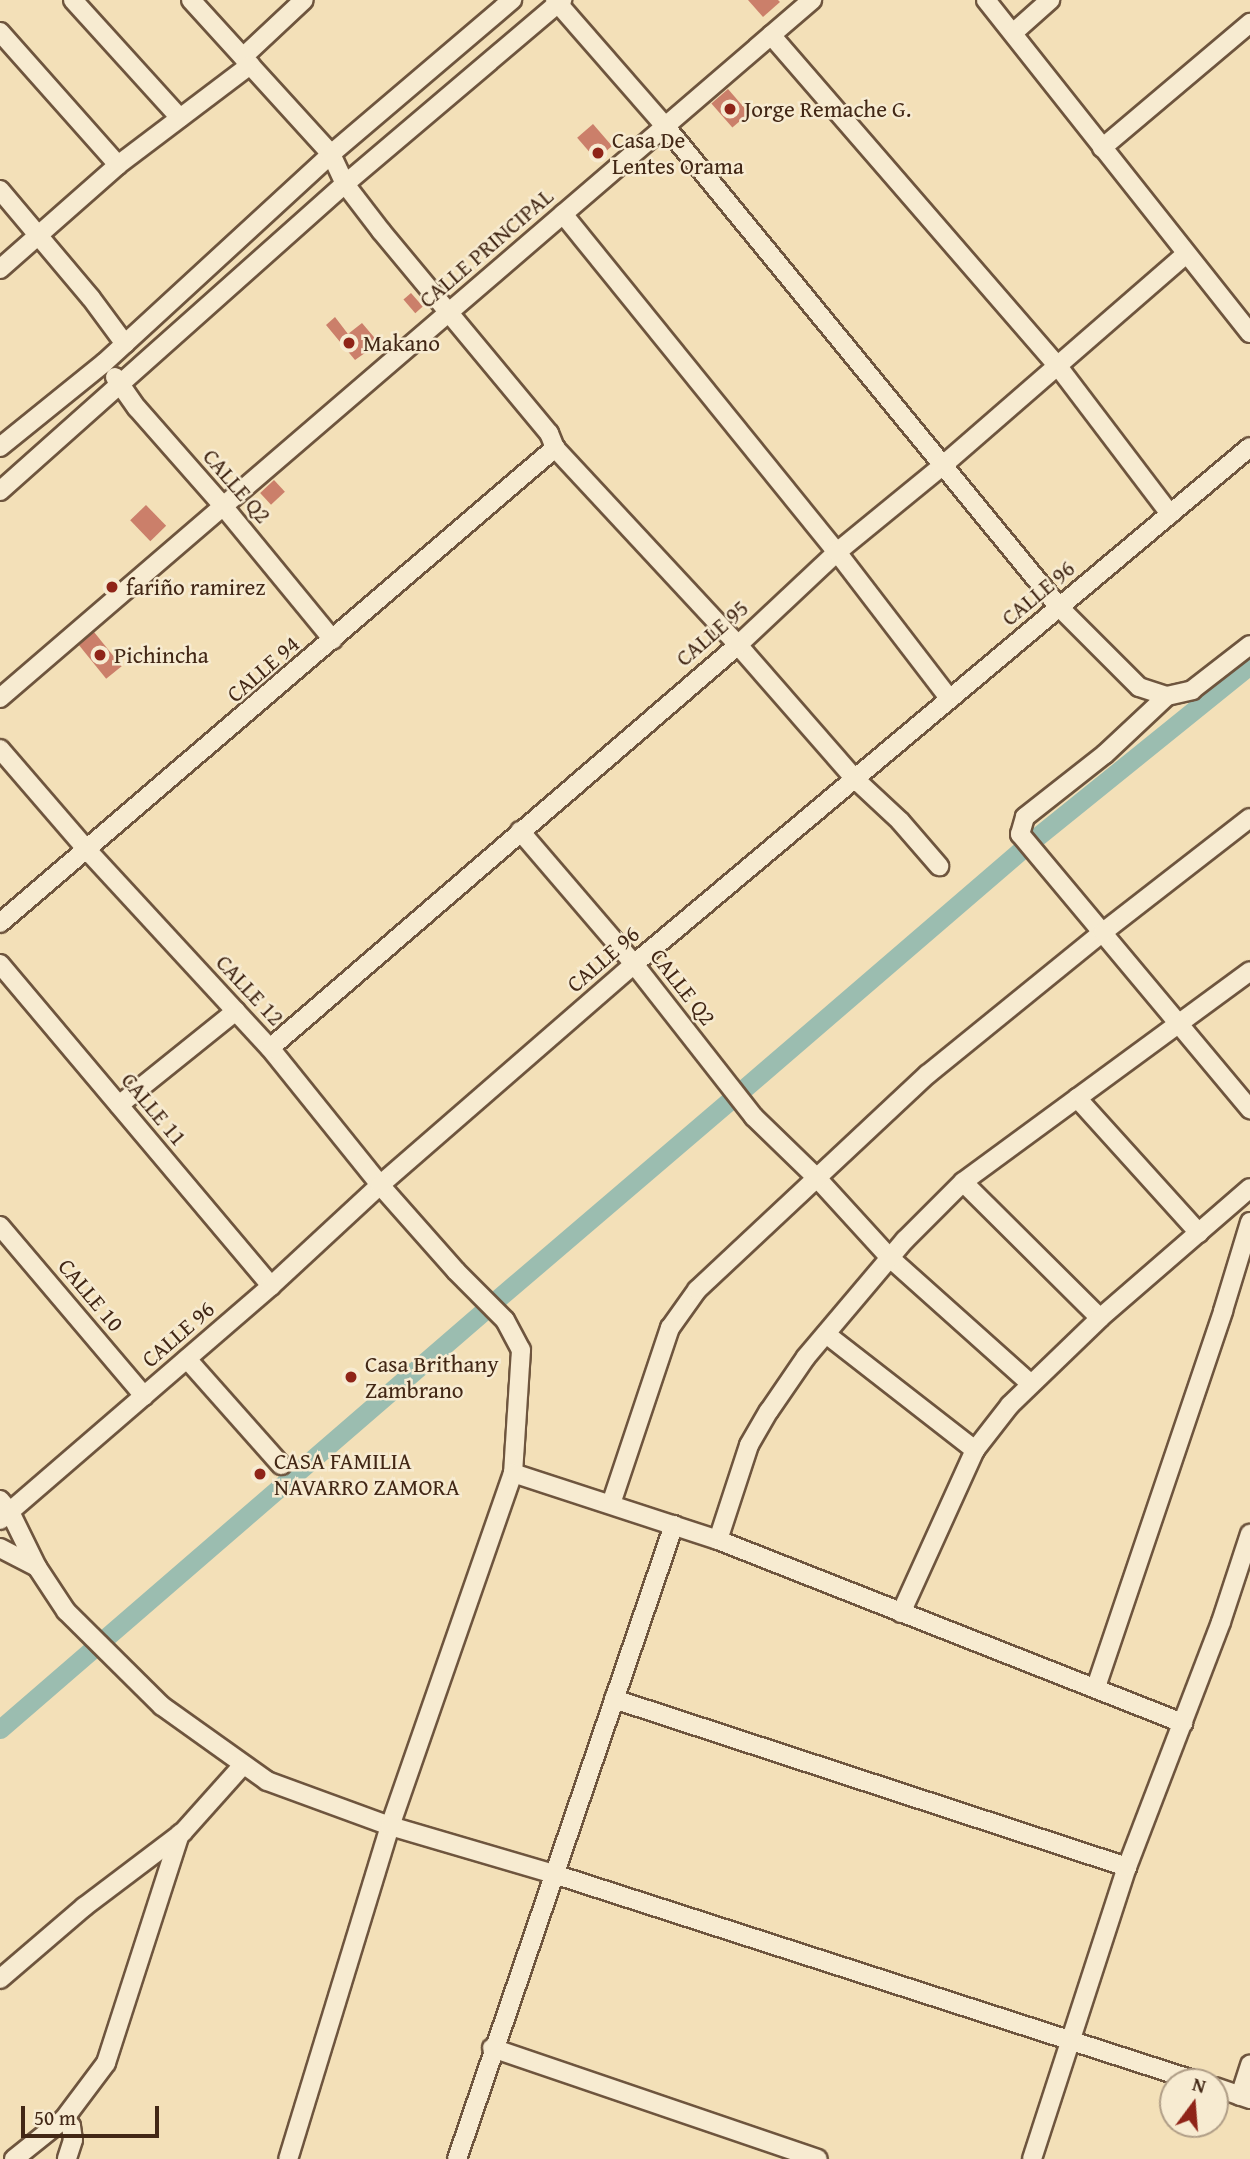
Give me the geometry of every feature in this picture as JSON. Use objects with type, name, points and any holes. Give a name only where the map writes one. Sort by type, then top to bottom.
[{"type":"street","points":[[74,0],[180,118]]},
{"type":"street","points":[[191,0],[331,153],[345,184],[447,314],[549,433],[555,448],[738,645],[855,779],[900,821],[939,866]]},
{"type":"street","points":[[0,269],[118,165],[180,118],[247,61],[304,0]]},
{"type":"street","points":[[0,447],[104,363],[331,153],[512,0]]},
{"type":"street","name":"CALLE PRINCIPAL","points":[[0,698],[812,0]]},
{"type":"street","points":[[986,0],[1250,333]]},
{"type":"street","points":[[1013,33],[1051,0]]},
{"type":"street","points":[[0,491],[345,184],[558,1],[665,126],[941,467],[1059,607],[1139,687],[1167,696]]},
{"type":"street","points":[[1102,148],[1250,23]]},
{"type":"street","points":[[0,32],[118,165]]},
{"type":"street","points":[[771,35],[1057,365],[1170,514]]},
{"type":"street","points":[[0,190],[125,344]]},
{"type":"street","points":[[563,214],[837,552],[950,699]]},
{"type":"street","name":"CALLE 95","points":[[270,1048],[738,645],[837,552],[941,467],[1186,254]]},
{"type":"street","name":"CALLE Q2","points":[[104,363],[137,408],[223,506],[334,640]]},
{"type":"street","name":"CALLE 96","points":[[3,1511],[187,1359],[380,1185],[634,964],[1250,447]]},
{"type":"street","name":"CALLE 94","points":[[0,923],[88,851],[555,448]]},
{"type":"street","points":[[1250,645],[1192,690],[1167,696],[1105,754],[1025,817],[1020,834],[1250,1109]]},
{"type":"street","name":"CALLE 12","points":[[0,749],[88,851],[270,1048],[380,1185],[456,1271],[505,1320],[521,1350],[513,1473],[390,1826],[288,2159]]},
{"type":"street","points":[[611,1504],[670,1328],[697,1290],[928,1074],[1102,932],[1250,818]]},
{"type":"street","name":"CALLE Q2","points":[[520,831],[634,964],[754,1117],[817,1178],[890,1258],[1031,1384]]},
{"type":"street","name":"CALLE 11","points":[[0,964],[271,1286]]},
{"type":"street","points":[[718,1541],[749,1445],[776,1400],[825,1334],[890,1258],[963,1182],[1250,971]]},
{"type":"street","points":[[119,1105],[236,1011]]},
{"type":"street","points":[[1077,1098],[1199,1233]]},
{"type":"street","points":[[963,1182],[1100,1318]]},
{"type":"street","points":[[901,1613],[975,1450],[1010,1405],[1100,1318],[1199,1233],[1250,1195]]},
{"type":"street","points":[[1096,1688],[1223,1311],[1250,1222]]},
{"type":"street","name":"CALLE 10","points":[[0,1226],[144,1396]]},
{"type":"street","points":[[825,1334],[975,1450]]},
{"type":"street","points":[[187,1359],[281,1465]]},
{"type":"street","points":[[513,1473],[718,1541],[1183,1723]]},
{"type":"street","points":[[3,1511],[66,1611],[124,1671],[162,1706],[242,1766],[267,1781],[390,1826],[554,1874],[1159,2069]]},
{"type":"street","points":[[457,2159],[492,2048],[674,1525]]},
{"type":"street","points":[[1032,2159],[1127,1867],[1183,1723],[1250,1534]]},
{"type":"street","points":[[0,1548],[37,1567]]},
{"type":"street","points":[[614,1699],[1127,1867]]},
{"type":"street","points":[[0,1979],[84,1907],[180,1834],[242,1766]]},
{"type":"street","points":[[14,2159],[64,2119],[106,2063],[180,1834]]},
{"type":"street","points":[[492,2048],[818,2159]]},
{"type":"street","points":[[1245,2097],[1250,2065]]},
{"type":"street","points":[[64,2119],[71,2126],[73,2140],[67,2159]]},
{"type":"building","points":[[748,0],[778,0],[780,2],[763,17]]},
{"type":"building","name":"Jorge Remache G.","points":[[728,89],[749,113],[732,128],[711,103]]},
{"type":"building","points":[[593,124],[612,146],[596,160],[577,138]]},
{"type":"building","points":[[411,293],[423,307],[415,313],[403,300]]},
{"type":"building","points":[[335,317],[348,334],[362,323],[379,343],[355,360],[326,325]]},
{"type":"building","points":[[274,480],[285,492],[271,505],[260,493]]},
{"type":"building","points":[[146,505],[166,526],[150,541],[130,520]]},
{"type":"building","name":"Pichincha","points":[[94,632],[122,666],[106,679],[78,645]]},
{"type":"waterway","points":[[1038,836],[1250,665]]},
{"type":"waterway","points":[[741,1091],[1022,849]]},
{"type":"waterway","points":[[495,1301],[734,1097]]},
{"type":"waterway","points":[[0,1729],[486,1309]]},
{"type":"place","name":"Jorge Remache G.","points":[[730,109]]},
{"type":"place","name":"Casa De Lentes Orama","points":[[598,153]]},
{"type":"place","name":"Makano","points":[[349,343]]},
{"type":"place","name":"fariño ramirez","points":[[112,587]]},
{"type":"place","name":"Pichincha","points":[[100,655]]},
{"type":"place","name":"Casa Brithany Zambrano","points":[[351,1377]]},
{"type":"place","name":"CASA FAMILIA NAVARRO ZAMORA","points":[[260,1474]]}]
